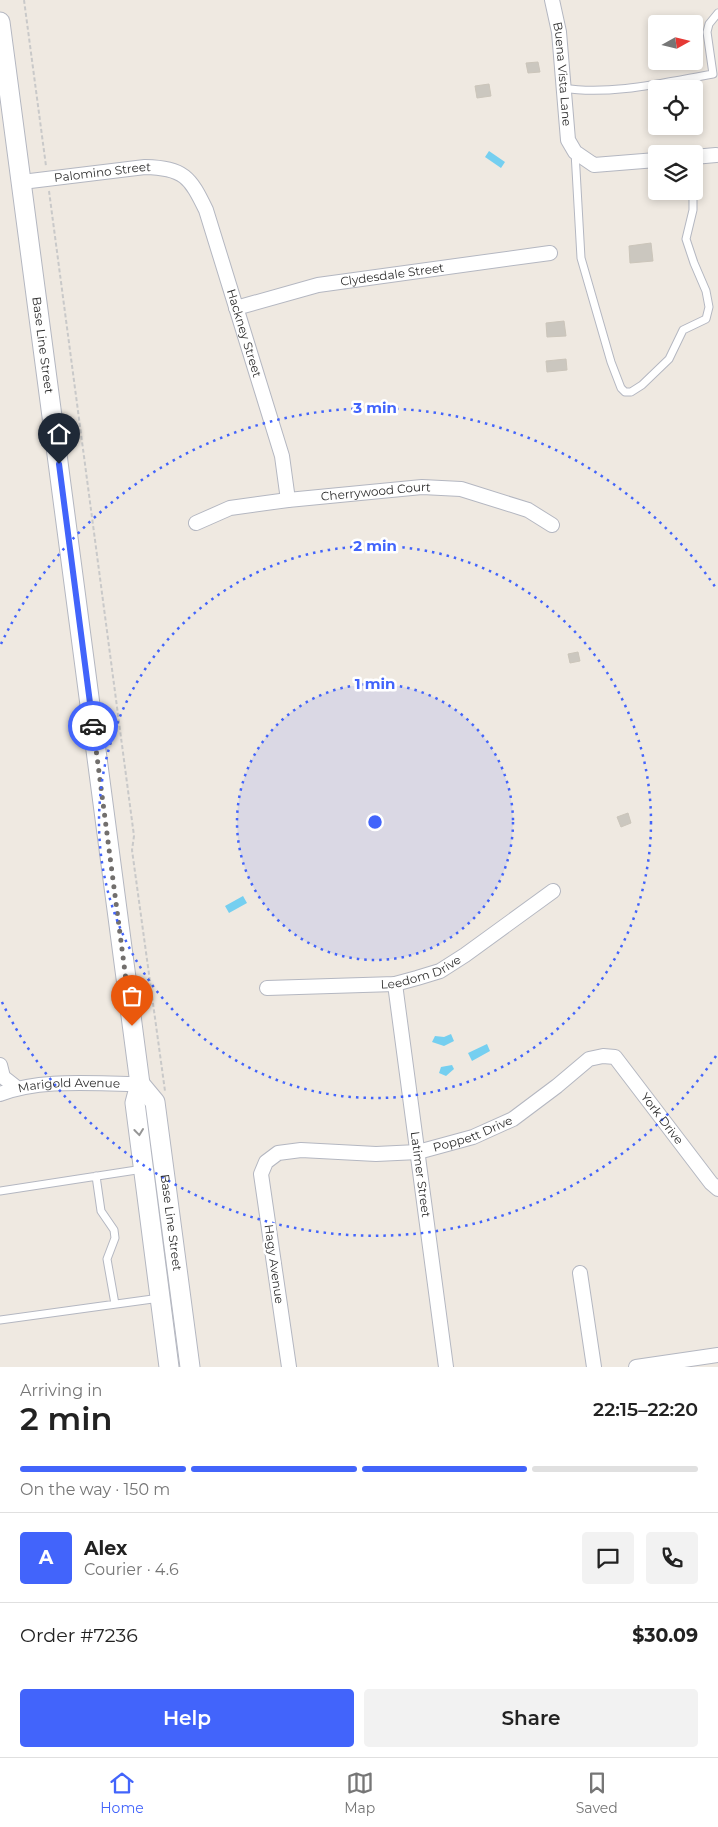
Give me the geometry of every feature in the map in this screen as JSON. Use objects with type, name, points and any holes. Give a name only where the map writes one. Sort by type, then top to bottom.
[{"type":"main road","name":"Base Line Street","points":[[0,22],[140,1084],[135,1103],[169,1367]]},
{"type":"main road","name":"Base Line Street","points":[[140,1084],[155,1102],[190,1367]]},
{"type":"main road","points":[[160,1298],[168,1301],[172,1308],[180,1356],[185,1367]]},
{"type":"street","name":"Buena Vista Lane","points":[[552,0],[559,32],[568,140],[575,152]]},
{"type":"street","points":[[575,152],[594,165],[648,161]]},
{"type":"street","points":[[703,156],[716,155]]},
{"type":"street","name":"Palomino Street","points":[[22,182],[146,167],[165,168],[182,174]]},
{"type":"street","name":"Hackney Street","points":[[182,174],[196,189],[206,210],[282,456],[288,500]]},
{"type":"street","name":"Clydesdale Street","points":[[236,308],[318,285],[550,253]]},
{"type":"street","name":"Cherrywood Court","points":[[196,523],[230,508],[288,500],[422,487],[462,489],[528,510],[552,525]]},
{"type":"street","name":"Leedom Drive","points":[[267,988],[395,984],[440,970],[465,955],[553,891]]},
{"type":"street","name":"Latimer Street","points":[[395,984],[446,1367]]},
{"type":"street","name":"Poppett Drive","points":[[266,1162],[278,1153],[301,1150],[376,1154],[418,1152],[473,1137],[513,1119],[589,1059],[603,1056]]},
{"type":"street","name":"York Drive","points":[[603,1056],[615,1057],[711,1183],[718,1189]]},
{"type":"street","points":[[0,1065],[3,1077],[16,1088]]},
{"type":"street","name":"Marigold Avenue","points":[[0,1094],[16,1088],[66,1084],[140,1084]]},
{"type":"street","name":"Hagy Avenue","points":[[266,1162],[261,1174],[289,1367]]},
{"type":"street","points":[[580,1273],[594,1367]]},
{"type":"street","points":[[636,1367],[718,1355]]},
{"type":"lane","points":[[563,88],[600,90],[663,83],[713,74],[707,32],[709,24],[718,13]]},
{"type":"lane","points":[[575,152],[581,258],[611,362],[621,388],[625,392],[631,392],[642,385],[669,359],[683,330],[706,319],[709,307],[706,291],[686,239],[693,210],[692,200]]},
{"type":"lane","points":[[0,1191],[144,1169]]},
{"type":"lane","points":[[96,1176],[101,1211],[114,1230],[115,1238],[107,1259],[115,1304]]},
{"type":"lane","points":[[0,1320],[160,1298]]},
{"type":"path","points":[[24,0],[132,816],[134,836],[132,850],[165,1094]]},
{"type":"water","points":[[489,151],[505,162],[501,168],[485,157]]},
{"type":"water","points":[[243,896],[247,903],[229,913],[225,906]]},
{"type":"water","points":[[451,1034],[454,1041],[444,1046],[432,1042],[435,1036],[444,1037]]},
{"type":"water","points":[[487,1044],[490,1051],[472,1061],[468,1053]]},
{"type":"water","points":[[452,1065],[454,1069],[446,1076],[439,1073],[441,1067]]},
{"type":"building","points":[[538,62],[540,72],[528,73],[526,63]]},
{"type":"building","points":[[489,84],[491,96],[477,98],[475,86]]},
{"type":"building","points":[[651,243],[653,261],[630,263],[629,246]]},
{"type":"building","points":[[564,321],[566,336],[547,337],[546,323]]},
{"type":"building","points":[[566,359],[567,370],[547,372],[546,361]]},
{"type":"building","points":[[578,652],[580,661],[570,663],[568,654]]},
{"type":"building","points":[[628,813],[631,823],[621,827],[617,817]]},
{"type":"way so far","points":[[93,726],[132,1026]]},
{"type":"route","points":[[59,464],[93,726]]}]
